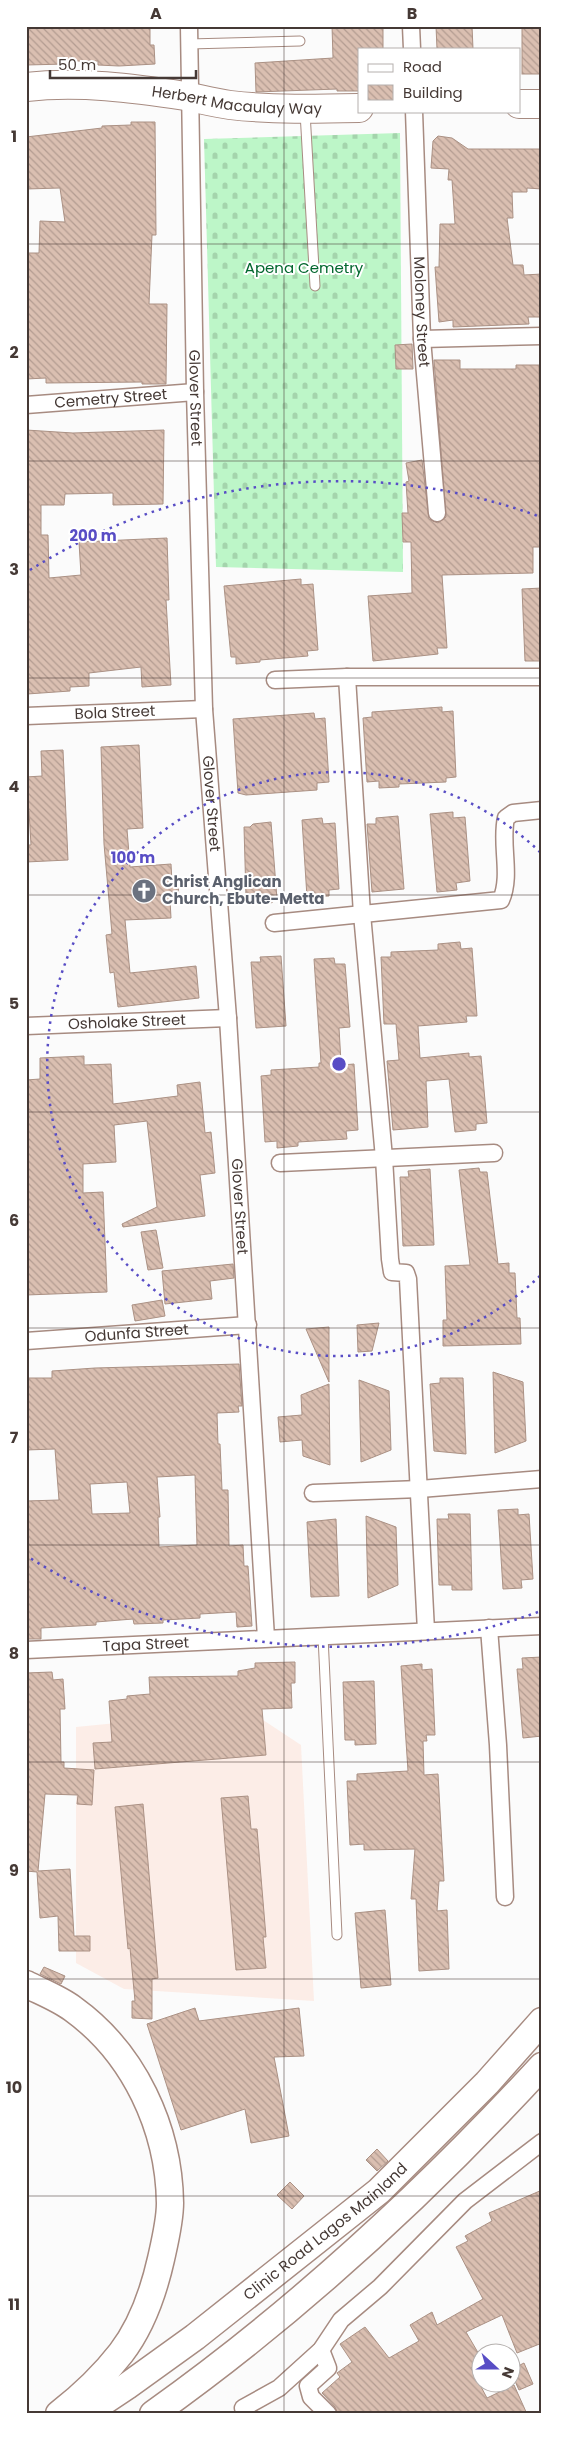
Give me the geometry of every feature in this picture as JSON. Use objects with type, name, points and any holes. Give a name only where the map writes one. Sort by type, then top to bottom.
[{"type":"highway","name":"Herbert Macaulay Way","points":[[26,87],[47,84],[98,85],[265,109],[358,108]]},
{"type":"highway","points":[[520,104],[542,104]]},
{"type":"main road","points":[[26,1984],[74,2009],[121,2055],[142,2089],[160,2128],[167,2168],[170,2204],[156,2281],[142,2316],[122,2352],[81,2396],[59,2414]]},
{"type":"main road","name":"Clinic Road Lagos Mainland","points":[[85,2414],[128,2386],[202,2331],[379,2191],[488,2083],[542,2021]]},
{"type":"main road","name":"Clinic Road Lagos Mainland","points":[[153,2414],[257,2336],[395,2216],[470,2143],[542,2066]]},
{"type":"street","name":"Glover Street","points":[[189,26],[188,97],[204,709],[228,1018],[266,1638]]},
{"type":"street","points":[[411,26],[412,48]]},
{"type":"street","name":"Moloney Street","points":[[414,112],[422,339],[437,514]]},
{"type":"street","points":[[422,339],[542,336]]},
{"type":"street","name":"Cemetry Street","points":[[26,405],[195,392]]},
{"type":"street","points":[[275,680],[542,677]]},
{"type":"street","points":[[347,678],[362,914],[384,1158],[392,1272],[406,1273],[408,1279],[426,1631]]},
{"type":"street","name":"Bola Street","points":[[26,716],[204,709]]},
{"type":"street","points":[[274,923],[501,900],[505,891],[504,839],[506,818],[513,813],[542,810]]},
{"type":"street","name":"Osholake Street","points":[[26,1026],[228,1018]]},
{"type":"street","points":[[280,1163],[494,1152]]},
{"type":"street","name":"Odunfa Street","points":[[26,1341],[248,1325]]},
{"type":"street","points":[[313,1493],[420,1489],[542,1479]]},
{"type":"street","name":"Tapa Street","points":[[26,1650],[542,1626]]},
{"type":"street","points":[[488,1628],[498,1746],[505,1897]]},
{"type":"street","points":[[243,2408],[278,2388],[320,2350],[341,2320],[380,2288],[465,2201],[542,2142]]},
{"type":"street","points":[[320,2350],[328,2368],[308,2386],[311,2397],[328,2414]]},
{"type":"lane","points":[[189,44],[300,41]]},
{"type":"lane","points":[[305,109],[315,286]]},
{"type":"lane","points":[[323,1636],[337,1935]]},
{"type":"shaded area","points":[[248,1710],[301,1745],[314,2001],[124,1989],[76,1963],[76,1727]]},
{"type":"green space","name":"Apena Cemetry","points":[[400,133],[403,572],[216,567],[204,139]]},
{"type":"building","points":[[26,26],[150,26],[150,45],[154,45],[155,64],[119,66],[98,65],[98,61],[66,61],[66,64],[26,65]]},
{"type":"building","points":[[332,26],[383,26],[383,48],[358,48],[358,91],[337,91],[337,89],[256,92],[255,63],[333,58]]},
{"type":"building","points":[[436,26],[472,26],[473,48],[437,48]]},
{"type":"building","points":[[522,26],[542,26],[542,74],[522,74]]},
{"type":"building","points":[[131,122],[155,122],[156,235],[152,235],[149,304],[167,304],[166,384],[142,384],[142,382],[46,383],[46,378],[26,379],[26,253],[39,253],[40,221],[65,222],[60,188],[26,189],[26,137],[102,128],[102,126],[131,125]]},
{"type":"building","points":[[438,136],[452,138],[468,149],[542,149],[542,189],[527,188],[527,192],[512,192],[513,218],[507,218],[513,265],[523,265],[524,275],[542,274],[542,317],[528,317],[529,324],[453,327],[453,320],[439,322],[435,267],[439,267],[440,224],[455,224],[452,180],[448,180],[449,169],[431,168],[433,141]]},
{"type":"building","points":[[412,344],[413,369],[396,369],[395,345]]},
{"type":"building","points":[[434,360],[460,360],[460,369],[516,369],[516,365],[539,365],[542,547],[533,547],[533,573],[442,575],[447,648],[437,648],[438,654],[373,661],[368,596],[412,593],[411,542],[403,542],[402,513],[408,513],[406,482],[409,481],[406,463],[422,460],[429,519],[438,523],[446,517]]},
{"type":"building","points":[[26,430],[73,433],[164,430],[163,504],[113,505],[113,493],[65,494],[64,505],[41,505],[41,535],[48,535],[49,578],[81,575],[79,542],[167,538],[169,600],[166,600],[171,685],[142,687],[141,667],[89,673],[89,686],[70,687],[70,691],[27,694]]},
{"type":"building","points":[[301,579],[301,585],[313,584],[318,650],[307,651],[308,656],[236,664],[236,657],[231,657],[224,586]]},
{"type":"building","points":[[542,588],[542,661],[525,661],[522,589]]},
{"type":"building","points":[[442,707],[442,712],[453,711],[456,777],[446,778],[446,782],[399,784],[399,787],[379,788],[379,781],[367,782],[363,718],[372,717],[372,712]]},
{"type":"building","points":[[314,713],[315,719],[325,718],[329,782],[317,783],[317,790],[246,795],[238,793],[233,719]]},
{"type":"building","points":[[139,745],[143,828],[127,829],[130,867],[171,864],[172,882],[178,882],[179,899],[170,900],[171,918],[125,920],[130,973],[196,966],[199,998],[118,1007],[114,972],[110,973],[106,935],[112,934],[104,844],[101,747]]},
{"type":"building","points":[[63,750],[68,860],[26,862],[26,845],[31,845],[29,811],[26,811],[26,777],[42,776],[41,751]]},
{"type":"building","points":[[453,812],[453,818],[465,817],[470,881],[456,883],[457,890],[437,892],[430,814]]},
{"type":"building","points":[[398,816],[404,889],[372,892],[367,824],[376,824],[376,818]]},
{"type":"building","points":[[322,818],[323,824],[335,823],[339,889],[329,890],[329,896],[307,897],[302,820]]},
{"type":"building","points":[[271,822],[277,899],[271,903],[246,897],[244,827]]},
{"type":"building","points":[[460,942],[461,949],[472,948],[477,1016],[466,1016],[467,1022],[418,1026],[420,1058],[469,1053],[469,1057],[481,1056],[487,1123],[476,1124],[476,1130],[455,1132],[449,1079],[426,1081],[428,1127],[393,1130],[387,1061],[399,1060],[396,1024],[384,1024],[381,957],[391,957],[391,952],[438,950],[438,944]]},
{"type":"building","points":[[281,956],[286,1026],[256,1028],[251,962],[261,962],[260,957]]},
{"type":"building","points":[[334,958],[335,964],[345,964],[350,1027],[339,1028],[341,1062],[342,1065],[354,1064],[358,1130],[346,1131],[347,1139],[298,1142],[298,1146],[277,1148],[277,1141],[265,1142],[261,1076],[271,1075],[271,1070],[319,1067],[319,1063],[321,1063],[314,959]]},
{"type":"building","points":[[84,1056],[84,1065],[111,1064],[113,1104],[178,1096],[177,1085],[200,1082],[205,1133],[211,1132],[215,1173],[200,1175],[205,1216],[123,1227],[122,1224],[157,1207],[147,1121],[114,1125],[116,1162],[83,1164],[83,1193],[103,1192],[107,1292],[26,1295],[26,1080],[40,1079],[40,1058]]},
{"type":"building","points":[[479,1168],[480,1172],[487,1172],[498,1264],[509,1263],[509,1273],[515,1273],[517,1318],[520,1318],[521,1344],[443,1346],[443,1320],[447,1320],[445,1266],[470,1265],[459,1170]]},
{"type":"building","points":[[430,1169],[434,1245],[403,1246],[400,1177],[409,1177],[408,1171]]},
{"type":"building","points":[[156,1230],[163,1268],[148,1270],[141,1232]]},
{"type":"building","points":[[233,1264],[234,1278],[210,1281],[212,1299],[165,1304],[162,1271]]},
{"type":"building","points":[[162,1300],[165,1316],[135,1321],[132,1305]]},
{"type":"building","points":[[379,1323],[372,1351],[358,1352],[357,1325]]},
{"type":"building","points":[[329,1327],[329,1382],[306,1329]]},
{"type":"building","points":[[239,1364],[242,1406],[238,1406],[239,1412],[217,1413],[218,1444],[220,1444],[222,1490],[228,1490],[229,1546],[243,1545],[244,1566],[248,1566],[252,1626],[237,1627],[236,1612],[200,1614],[200,1618],[163,1620],[163,1623],[134,1624],[133,1619],[96,1622],[96,1625],[41,1628],[41,1639],[26,1639],[26,1501],[59,1500],[55,1449],[26,1450],[26,1378],[52,1378],[52,1371]],"holes":[[[195,1475],[197,1545],[159,1547],[158,1517],[160,1517],[157,1477]],[[127,1482],[130,1513],[92,1514],[90,1484]]]},
{"type":"building","points":[[493,1372],[523,1382],[526,1441],[495,1453]]},
{"type":"building","points":[[440,1378],[463,1378],[466,1454],[434,1451],[430,1384],[440,1383]]},
{"type":"building","points":[[359,1380],[389,1391],[391,1450],[361,1462]]},
{"type":"building","points":[[329,1384],[330,1465],[303,1456],[302,1440],[280,1442],[278,1417],[302,1415],[301,1395]]},
{"type":"building","points":[[518,1509],[518,1515],[529,1514],[533,1579],[521,1580],[522,1588],[503,1589],[498,1510]]},
{"type":"building","points":[[448,1514],[470,1514],[472,1590],[452,1590],[452,1585],[439,1585],[437,1519],[449,1519]]},
{"type":"building","points":[[366,1516],[396,1527],[398,1585],[368,1598]]},
{"type":"building","points":[[336,1519],[339,1596],[311,1597],[307,1522]]},
{"type":"building","points":[[542,1657],[542,1736],[523,1738],[517,1669],[523,1669],[522,1658]]},
{"type":"building","points":[[295,1662],[295,1683],[291,1683],[292,1708],[262,1709],[266,1755],[95,1769],[93,1743],[112,1742],[109,1701],[127,1699],[127,1696],[150,1694],[149,1677],[238,1676],[238,1671],[255,1668],[255,1663]]},
{"type":"building","points":[[422,1664],[422,1670],[432,1669],[435,1735],[426,1735],[427,1741],[423,1741],[424,1775],[438,1774],[444,1881],[439,1881],[437,1911],[447,1910],[449,1969],[419,1971],[416,1899],[411,1899],[415,1849],[364,1850],[364,1844],[350,1845],[347,1781],[357,1781],[357,1774],[408,1771],[401,1666]]},
{"type":"building","points":[[52,1672],[53,1680],[63,1679],[65,1709],[60,1709],[61,1762],[64,1762],[64,1768],[94,1770],[92,1805],[77,1804],[78,1795],[45,1794],[38,1871],[70,1869],[74,1936],[90,1936],[90,1951],[59,1951],[58,1916],[40,1918],[37,1872],[26,1871],[26,1673]]},
{"type":"building","points":[[374,1681],[376,1744],[355,1745],[355,1740],[345,1740],[343,1682]]},
{"type":"building","points":[[248,1796],[251,1829],[257,1829],[266,1937],[263,1937],[266,1968],[236,1970],[221,1798]]},
{"type":"building","points":[[143,1804],[158,1978],[152,1979],[152,2019],[132,2018],[132,2001],[135,2001],[130,1948],[128,1949],[115,1807]]},
{"type":"building","points":[[385,1910],[391,1985],[361,1988],[355,1913]]},
{"type":"building","points":[[44,1967],[65,1976],[61,1984],[40,1974]]},
{"type":"building","points":[[195,2008],[199,2021],[299,2008],[304,2056],[274,2057],[289,2136],[251,2143],[245,2109],[181,2130],[147,2024]]},
{"type":"building","points":[[377,2149],[388,2161],[377,2171],[366,2160]]},
{"type":"building","points":[[290,2182],[304,2196],[292,2209],[277,2195]]},
{"type":"building","points":[[542,2190],[542,2343],[520,2352],[520,2342],[513,2342],[502,2315],[466,2332],[472,2342],[470,2342],[470,2392],[484,2392],[487,2398],[499,2392],[517,2392],[527,2414],[338,2414],[335,2407],[322,2393],[340,2377],[337,2373],[352,2362],[340,2344],[365,2327],[389,2358],[419,2341],[410,2325],[432,2312],[437,2325],[483,2299],[456,2247],[468,2241],[465,2236],[492,2221],[489,2213]]},
{"type":"building","points":[[524,2363],[533,2384],[520,2390],[520,2365]]},
{"type":"place","name":"Christ Anglican Church, Ebute-Metta","points":[[144,891]]}]
